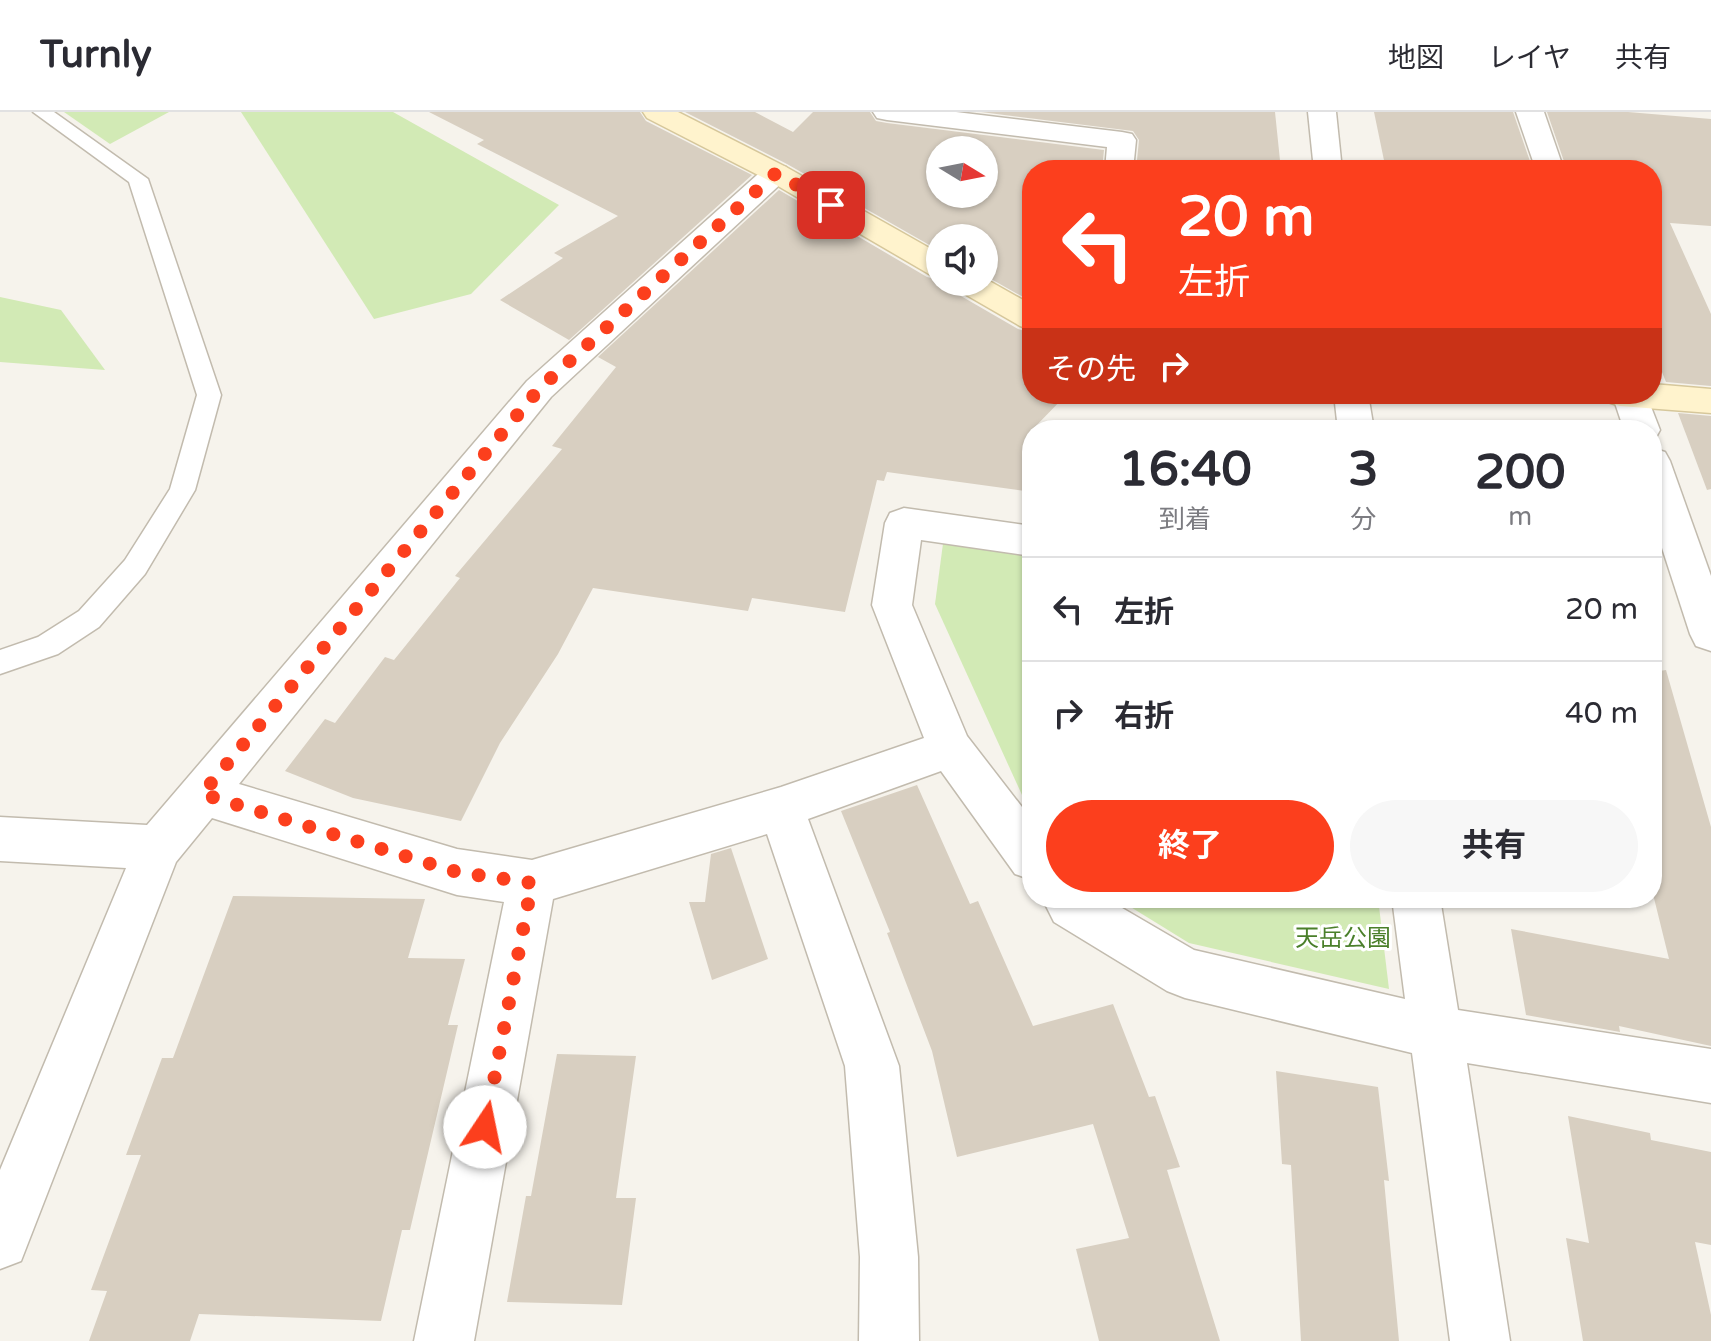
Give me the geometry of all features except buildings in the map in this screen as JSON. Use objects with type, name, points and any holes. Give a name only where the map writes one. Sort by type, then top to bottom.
[{"type":"street","points":[[657,112],[776,173],[926,259]]},
{"type":"street","points":[[887,112],[1122,140],[1120,160]]},
{"type":"street","points":[[1322,112],[1327,160]]},
{"type":"street","points":[[1530,112],[1547,160]]},
{"type":"street","points":[[0,1240],[158,848],[539,389],[776,173]]},
{"type":"street","points":[[992,296],[1022,313]]},
{"type":"street","points":[[1662,397],[1711,401]]},
{"type":"street","points":[[1662,490],[1711,634]]},
{"type":"street","points":[[1022,540],[904,523],[892,605],[950,748],[1022,845]]},
{"type":"street","points":[[202,794],[457,872],[532,883],[781,808],[950,748]]},
{"type":"street","points":[[781,808],[872,1066],[889,1257],[889,1341]]},
{"type":"street","points":[[0,839],[158,848]]},
{"type":"street","points":[[444,1341],[532,883]]},
{"type":"street","points":[[1076,908],[1185,973],[1434,1032],[1711,1076]]},
{"type":"street","points":[[1417,908],[1480,1341]]},
{"type":"lane","points":[[0,662],[48,646],[89,619],[135,567],[182,490],[209,395],[138,179],[42,112]]},
{"type":"green space","points":[[64,112],[169,112],[110,144]]},
{"type":"green space","points":[[241,112],[393,112],[559,205],[471,294],[374,319]]},
{"type":"green space","points":[[0,297],[61,310],[105,370],[0,362]]},
{"type":"green space","points":[[944,536],[1022,548],[1022,795],[935,604]]},
{"type":"green space","name":"天岳公園","points":[[1132,908],[1379,908],[1389,989],[1189,943]]},
{"type":"route","points":[[485,1127],[532,883],[457,872],[202,794],[539,389],[776,173],[831,205]]}]
